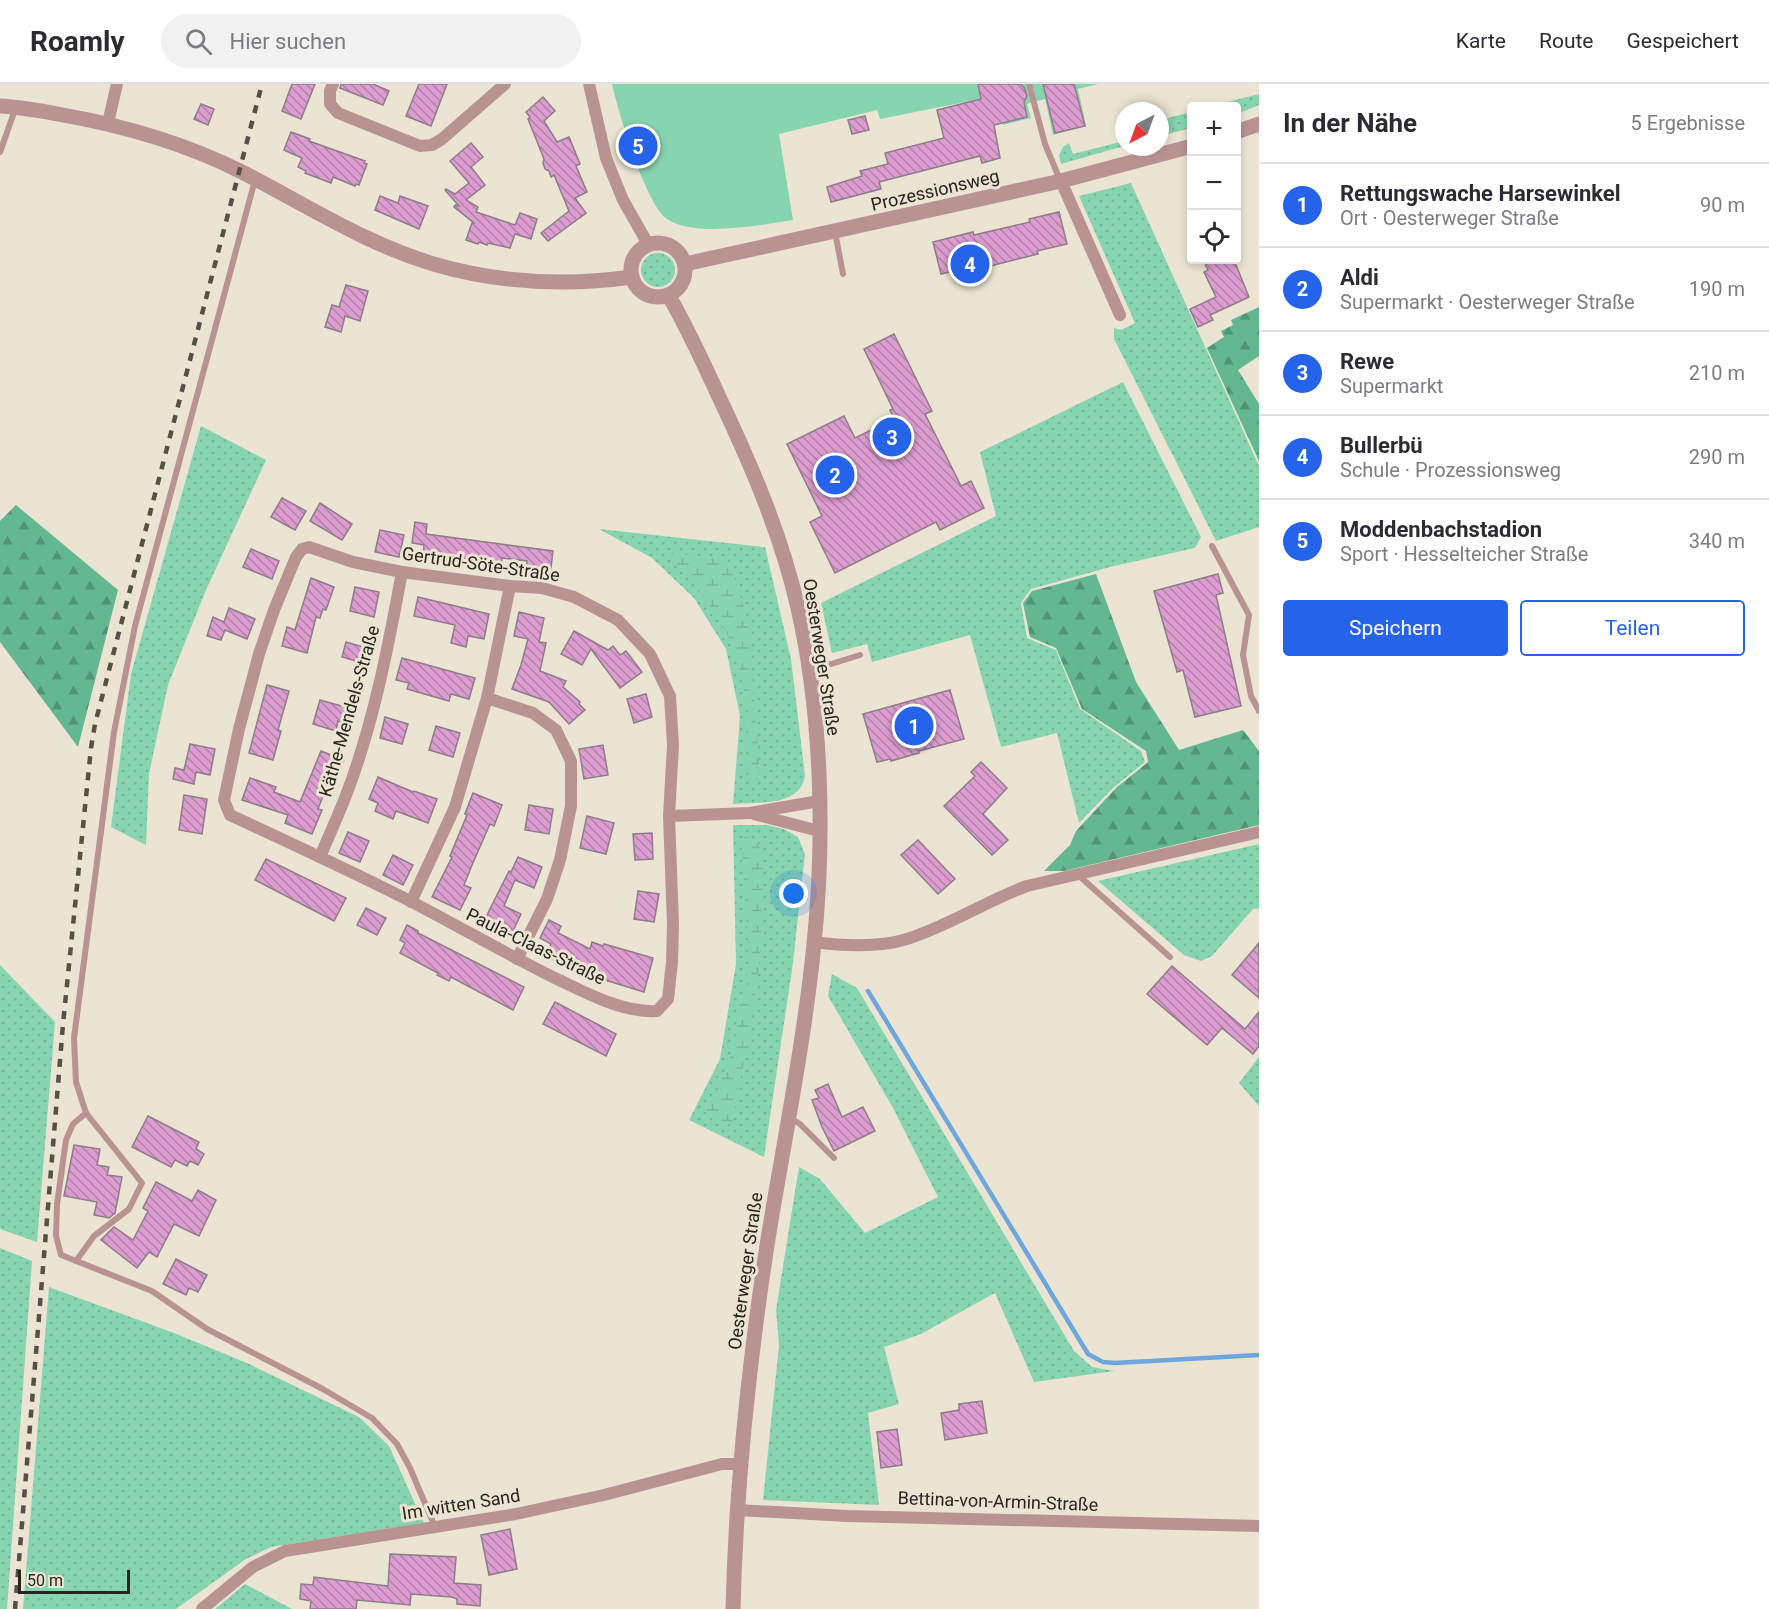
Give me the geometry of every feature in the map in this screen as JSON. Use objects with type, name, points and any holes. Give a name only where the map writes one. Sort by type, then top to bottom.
[{"type":"street","points":[[108,123],[117,84]]},
{"type":"street","points":[[333,84],[330,91],[330,104],[338,113],[420,146],[432,145],[442,139],[505,84]]},
{"type":"street","points":[[589,84],[606,158],[623,200],[648,244]]},
{"type":"street","points":[[0,106],[17,106],[108,123],[160,137],[204,154],[255,179],[359,235],[437,265],[520,280],[571,283],[632,277]]},
{"type":"street","points":[[1241,130],[1259,124]]},
{"type":"street","name":"Prozessionsweg","points":[[686,264],[1060,182],[1187,147]]},
{"type":"street","points":[[1060,182],[1120,315]]},
{"type":"street","points":[[664,243],[678,250],[686,264],[685,277],[680,288],[669,296],[657,298],[646,295],[637,287],[632,277],[632,263],[638,252],[648,244],[664,243]]},
{"type":"street","name":"Oesterweger Straße","points":[[669,296],[755,475],[782,545],[798,609],[808,667],[817,748],[819,831],[814,942],[804,1027],[754,1336],[737,1510],[734,1609]]},
{"type":"street","name":"Gertrud-Söte-Straße","points":[[226,809],[224,800],[259,654],[296,557],[302,549],[309,547],[352,562],[402,572],[542,588],[574,597],[618,620],[650,654],[670,696],[673,745],[669,816]]},
{"type":"street","name":"Käthe-Mendels-Straße","points":[[320,857],[345,797],[361,746],[388,650],[402,572]]},
{"type":"street","points":[[411,902],[455,807],[487,698],[510,586]]},
{"type":"street","points":[[487,698],[533,712],[556,730],[571,761],[571,806],[560,861],[547,899],[517,959]]},
{"type":"street","points":[[669,816],[750,813],[819,801]]},
{"type":"street","name":"Paula-Claas-Straße","points":[[226,809],[230,815],[411,902],[517,959],[587,993],[621,1006],[646,1011],[657,1011],[668,999],[674,924],[669,816]]},
{"type":"street","points":[[750,813],[819,831]]},
{"type":"street","points":[[814,942],[867,945],[906,939],[941,926],[1007,893],[1027,886],[1259,831]]},
{"type":"street","name":"Im witten Sand","points":[[202,1609],[253,1567],[285,1551],[516,1514],[604,1495],[722,1464],[741,1464]]},
{"type":"street","name":"Bettina-von-Armin-Straße","points":[[737,1510],[1259,1526]]},
{"type":"lane","points":[[1029,84],[1045,144],[1060,182]]},
{"type":"lane","points":[[0,152],[17,106]]},
{"type":"lane","points":[[76,1261],[94,1236],[129,1209],[142,1182],[86,1113],[76,1082],[74,1038],[114,732],[135,626],[255,179]]},
{"type":"lane","points":[[835,232],[843,274]]},
{"type":"lane","points":[[1212,546],[1248,615],[1243,655],[1251,696],[1259,711]]},
{"type":"lane","points":[[808,667],[831,664],[860,655]]},
{"type":"lane","points":[[1077,874],[1170,957]]},
{"type":"lane","points":[[86,1113],[73,1124],[66,1140],[57,1204],[56,1236],[61,1255],[152,1291],[207,1329],[321,1388],[372,1418],[397,1444],[410,1468],[435,1527]]},
{"type":"lane","points":[[788,1117],[800,1125],[834,1158]]},
{"type":"green space","points":[[612,84],[1098,84],[1078,89],[1086,126],[1053,135],[1045,99],[1027,104],[1031,118],[1003,125],[995,96],[880,119],[877,110],[779,134],[793,220],[746,227],[711,229],[679,225],[667,219],[659,210],[650,196],[634,156]]},
{"type":"green space","points":[[1259,94],[1259,105],[1241,112],[1241,102],[1227,102]]},
{"type":"green space","points":[[1187,113],[1187,129],[1169,134],[1169,118]]},
{"type":"green space","points":[[1069,143],[1073,154],[1115,143],[1115,149],[1061,164],[1059,155],[1063,147]]},
{"type":"green space","points":[[1131,183],[1259,466],[1259,527],[1216,541],[1114,339],[1114,328],[1121,330],[1135,323],[1079,196]]},
{"type":"green space","points":[[658,253],[670,258],[675,270],[670,282],[658,287],[646,282],[641,270],[646,258]]},
{"type":"green space","points":[[1259,307],[1259,356],[1238,370],[1259,404],[1259,461],[1207,348],[1224,337],[1221,331],[1233,325],[1231,320]]},
{"type":"green space","points":[[1123,382],[1201,537],[1195,548],[1114,566],[1031,589],[1021,603],[1027,638],[1056,650],[1080,709],[1141,751],[1145,762],[1114,787],[1079,823],[1057,733],[1001,747],[970,635],[872,662],[867,644],[832,653],[821,603],[996,516],[980,452]]},
{"type":"green space","points":[[201,426],[266,460],[206,590],[168,685],[149,774],[146,845],[111,827],[131,674]]},
{"type":"green space","points":[[16,505],[118,590],[78,747],[0,642],[0,521]]},
{"type":"green space","points":[[599,529],[765,547],[791,659],[805,776],[795,793],[776,801],[733,804],[740,716],[726,649],[694,598],[652,558]]},
{"type":"green space","points":[[672,553],[721,559],[731,567],[748,620],[760,776],[751,783],[746,776],[743,683],[733,647],[716,615],[670,557]]},
{"type":"green space","points":[[1096,574],[1136,682],[1179,750],[1243,730],[1259,751],[1259,825],[1064,871],[1044,871],[1070,845],[1076,831],[1116,788],[1148,762],[1146,751],[1082,709],[1056,648],[1030,637],[1023,603],[1032,591]]},
{"type":"green space","points":[[733,825],[766,825],[784,829],[798,837],[805,854],[793,963],[764,1157],[689,1120],[720,1059],[736,964]]},
{"type":"green space","points":[[744,837],[751,837],[759,844],[763,862],[760,955],[752,1020],[732,1123],[727,1125],[709,1117],[706,1106],[730,1061],[746,989],[748,947],[742,845]]},
{"type":"green space","points":[[1259,844],[1259,908],[1253,909],[1212,956],[1201,961],[1184,955],[1098,881]]},
{"type":"green space","points":[[0,965],[55,1022],[37,1242],[0,1229]]},
{"type":"green space","points":[[832,974],[857,988],[1074,1351],[1092,1367],[1115,1371],[1034,1382],[995,1293],[921,1334],[884,1347],[899,1404],[868,1413],[879,1505],[763,1500],[779,1345],[776,1310],[799,1167],[820,1179],[865,1233],[938,1197],[893,1108],[828,996]]},
{"type":"green space","points":[[1259,1057],[1259,1106],[1239,1083]]},
{"type":"green space","points":[[0,1248],[32,1261],[7,1609],[0,1609]]},
{"type":"green space","points":[[49,1287],[174,1333],[247,1363],[359,1417],[389,1446],[424,1523],[271,1547],[246,1559],[176,1609],[23,1609]]},
{"type":"green space","points":[[245,1584],[292,1609],[215,1609]]},
{"type":"building","points":[[292,84],[315,84],[301,119],[282,111]]},
{"type":"building","points":[[341,84],[373,84],[389,91],[383,105],[340,88]]},
{"type":"building","points":[[419,84],[447,84],[431,126],[406,116]]},
{"type":"building","points":[[978,84],[1020,84],[1024,87],[1027,96],[1024,102],[1027,117],[994,125],[1000,158],[982,163],[980,156],[879,182],[881,189],[831,202],[827,187],[862,176],[860,171],[888,164],[885,153],[944,138],[937,110],[981,99]]},
{"type":"building","points":[[1043,84],[1074,84],[1085,126],[1055,133]]},
{"type":"building","points":[[543,97],[555,111],[544,121],[557,142],[569,137],[580,164],[576,166],[587,192],[575,198],[586,213],[548,241],[541,233],[569,211],[554,175],[551,177],[549,171],[545,169],[544,159],[528,119],[530,117],[526,112]]},
{"type":"building","points":[[201,104],[214,109],[208,125],[194,119]]},
{"type":"building","points":[[865,116],[869,130],[852,134],[848,120]]},
{"type":"building","points":[[291,132],[310,139],[309,141],[365,161],[364,163],[367,164],[359,185],[355,186],[333,177],[331,183],[305,173],[306,171],[298,167],[302,158],[284,150]]},
{"type":"building","points":[[471,143],[483,157],[471,167],[485,185],[466,200],[478,207],[476,212],[515,225],[520,213],[537,219],[531,239],[515,234],[510,248],[466,240],[472,223],[474,223],[454,207],[459,206],[445,190],[455,194],[469,183],[450,161]]},
{"type":"building","points":[[380,196],[398,203],[400,196],[428,206],[419,229],[375,210]]},
{"type":"building","points":[[1059,212],[1067,244],[990,266],[989,263],[941,274],[933,242],[1030,222],[1029,219]]},
{"type":"building","points":[[1205,264],[1236,264],[1249,297],[1210,315],[1213,320],[1198,327],[1190,309],[1216,297],[1204,272],[1208,270]]},
{"type":"building","points":[[346,285],[368,291],[360,321],[345,316],[341,332],[325,327],[332,305],[339,307]]},
{"type":"building","points":[[894,334],[932,411],[925,414],[961,486],[971,481],[984,508],[940,530],[936,522],[835,573],[810,522],[822,516],[787,444],[844,416],[855,438],[894,419],[890,410],[893,409],[864,349]]},
{"type":"building","points":[[282,498],[306,511],[295,530],[271,517]]},
{"type":"building","points":[[320,503],[352,524],[342,540],[310,521]]},
{"type":"building","points":[[415,522],[427,524],[426,534],[553,551],[550,576],[526,573],[527,561],[502,558],[500,571],[471,568],[472,560],[449,557],[448,563],[423,559],[424,545],[412,543]]},
{"type":"building","points":[[380,530],[404,535],[399,557],[375,552]]},
{"type":"building","points":[[251,549],[279,561],[272,579],[243,567]]},
{"type":"building","points":[[1218,574],[1223,593],[1216,595],[1241,706],[1195,717],[1183,670],[1177,672],[1154,591]]},
{"type":"building","points":[[311,578],[334,587],[326,610],[323,609],[320,618],[316,617],[307,653],[282,646],[287,627],[295,630]]},
{"type":"building","points":[[355,587],[379,592],[374,617],[350,611]]},
{"type":"building","points":[[418,597],[489,614],[484,639],[468,636],[466,647],[451,643],[455,625],[414,616]]},
{"type":"building","points":[[229,608],[255,619],[247,639],[225,630],[221,640],[207,636],[213,617],[224,622]]},
{"type":"building","points":[[519,612],[544,618],[539,642],[546,643],[540,671],[566,681],[563,687],[580,702],[579,704],[585,710],[569,724],[549,702],[512,689],[528,639],[514,636]]},
{"type":"building","points":[[574,631],[608,650],[613,646],[620,655],[626,651],[642,672],[620,688],[591,649],[582,665],[561,654]]},
{"type":"building","points":[[346,642],[370,649],[366,664],[342,657]]},
{"type":"building","points":[[402,658],[475,678],[469,699],[451,694],[449,701],[407,689],[409,683],[396,680]]},
{"type":"building","points":[[267,685],[289,691],[278,730],[281,731],[273,760],[249,753]]},
{"type":"building","points":[[950,690],[964,739],[891,761],[890,759],[877,762],[863,714]]},
{"type":"building","points":[[646,694],[652,717],[634,723],[627,699]]},
{"type":"building","points":[[320,700],[349,708],[345,723],[338,721],[336,731],[313,724]]},
{"type":"building","points":[[385,717],[408,724],[402,744],[380,738]]},
{"type":"building","points":[[436,726],[460,733],[453,757],[429,750]]},
{"type":"building","points":[[190,744],[215,749],[210,775],[196,772],[194,784],[173,779],[175,768],[184,770]]},
{"type":"building","points":[[603,745],[608,775],[584,779],[579,749]]},
{"type":"building","points":[[321,751],[344,760],[335,783],[329,781],[318,809],[322,810],[312,834],[285,823],[288,815],[242,800],[250,778],[276,787],[274,792],[300,802]]},
{"type":"building","points":[[981,762],[1007,788],[983,814],[1008,840],[992,855],[944,806],[975,776],[971,772]]},
{"type":"building","points":[[378,777],[413,792],[437,799],[428,823],[396,811],[393,819],[375,811],[378,803],[369,799]]},
{"type":"building","points":[[473,793],[502,805],[494,826],[490,824],[464,885],[471,888],[460,910],[432,897],[452,857],[450,856],[467,815],[465,814]]},
{"type":"building","points":[[184,795],[207,799],[202,834],[179,830]]},
{"type":"building","points":[[529,805],[553,809],[549,834],[525,830]]},
{"type":"building","points":[[587,816],[614,823],[606,854],[580,848]]},
{"type":"building","points":[[348,832],[369,841],[360,862],[339,853]]},
{"type":"building","points":[[652,833],[653,859],[635,860],[633,834]]},
{"type":"building","points":[[918,840],[955,879],[938,894],[901,855]]},
{"type":"building","points":[[393,855],[413,865],[403,885],[383,875]]},
{"type":"building","points":[[518,857],[542,867],[534,888],[515,880],[504,906],[521,914],[510,937],[483,923]]},
{"type":"building","points":[[266,859],[346,898],[334,921],[255,880]]},
{"type":"building","points":[[638,891],[659,894],[654,922],[634,919]]},
{"type":"building","points":[[366,908],[386,918],[377,935],[357,925]]},
{"type":"building","points":[[549,920],[561,926],[558,933],[590,949],[592,942],[653,958],[644,992],[576,971],[546,956],[551,944],[540,938]]},
{"type":"building","points":[[407,925],[418,933],[524,987],[513,1010],[451,977],[449,981],[437,975],[438,973],[400,953],[405,943],[400,940]]},
{"type":"building","points":[[1259,943],[1259,998],[1232,975]]},
{"type":"building","points":[[1172,966],[1245,1029],[1259,1012],[1259,1046],[1253,1054],[1222,1028],[1207,1045],[1147,994]]},
{"type":"building","points":[[555,1002],[616,1034],[606,1056],[543,1024]]},
{"type":"building","points":[[828,1084],[842,1117],[863,1107],[875,1131],[834,1151],[812,1100],[819,1098],[815,1090]]},
{"type":"building","points":[[148,1116],[199,1142],[196,1149],[204,1154],[198,1165],[190,1161],[187,1166],[175,1160],[171,1167],[132,1147]]},
{"type":"building","points":[[74,1145],[100,1149],[97,1165],[109,1167],[107,1175],[122,1177],[115,1213],[109,1218],[94,1215],[97,1202],[64,1196]]},
{"type":"building","points":[[156,1182],[192,1201],[198,1190],[216,1200],[199,1236],[174,1224],[157,1257],[149,1252],[137,1268],[101,1240],[114,1227],[133,1240],[148,1211],[143,1208]]},
{"type":"building","points":[[176,1259],[207,1275],[198,1292],[189,1288],[186,1295],[163,1284]]},
{"type":"building","points":[[982,1401],[987,1433],[945,1440],[941,1413],[959,1410],[959,1404]]},
{"type":"building","points":[[897,1429],[902,1465],[881,1468],[877,1432]]},
{"type":"building","points":[[510,1529],[517,1569],[489,1575],[481,1535]]},
{"type":"building","points":[[390,1554],[456,1557],[454,1583],[481,1585],[480,1606],[457,1604],[457,1599],[452,1597],[411,1594],[410,1605],[357,1600],[356,1609],[310,1609],[311,1601],[300,1599],[301,1584],[313,1585],[314,1577],[388,1586]]},
{"type":"waterway","points":[[868,991],[1088,1354],[1103,1362],[1115,1363],[1259,1355]]},
{"type":"railway","points":[[15,1609],[63,1024],[91,748],[95,724],[262,84]]},
{"type":"place","name":"Moddenbachstadion","points":[[638,146]]},
{"type":"place","name":"Bullerbü","points":[[970,264]]},
{"type":"place","name":"Rewe","points":[[892,437]]},
{"type":"place","name":"Aldi","points":[[835,475]]},
{"type":"place","name":"Rettungswache Harsewinkel","points":[[914,726]]}]
